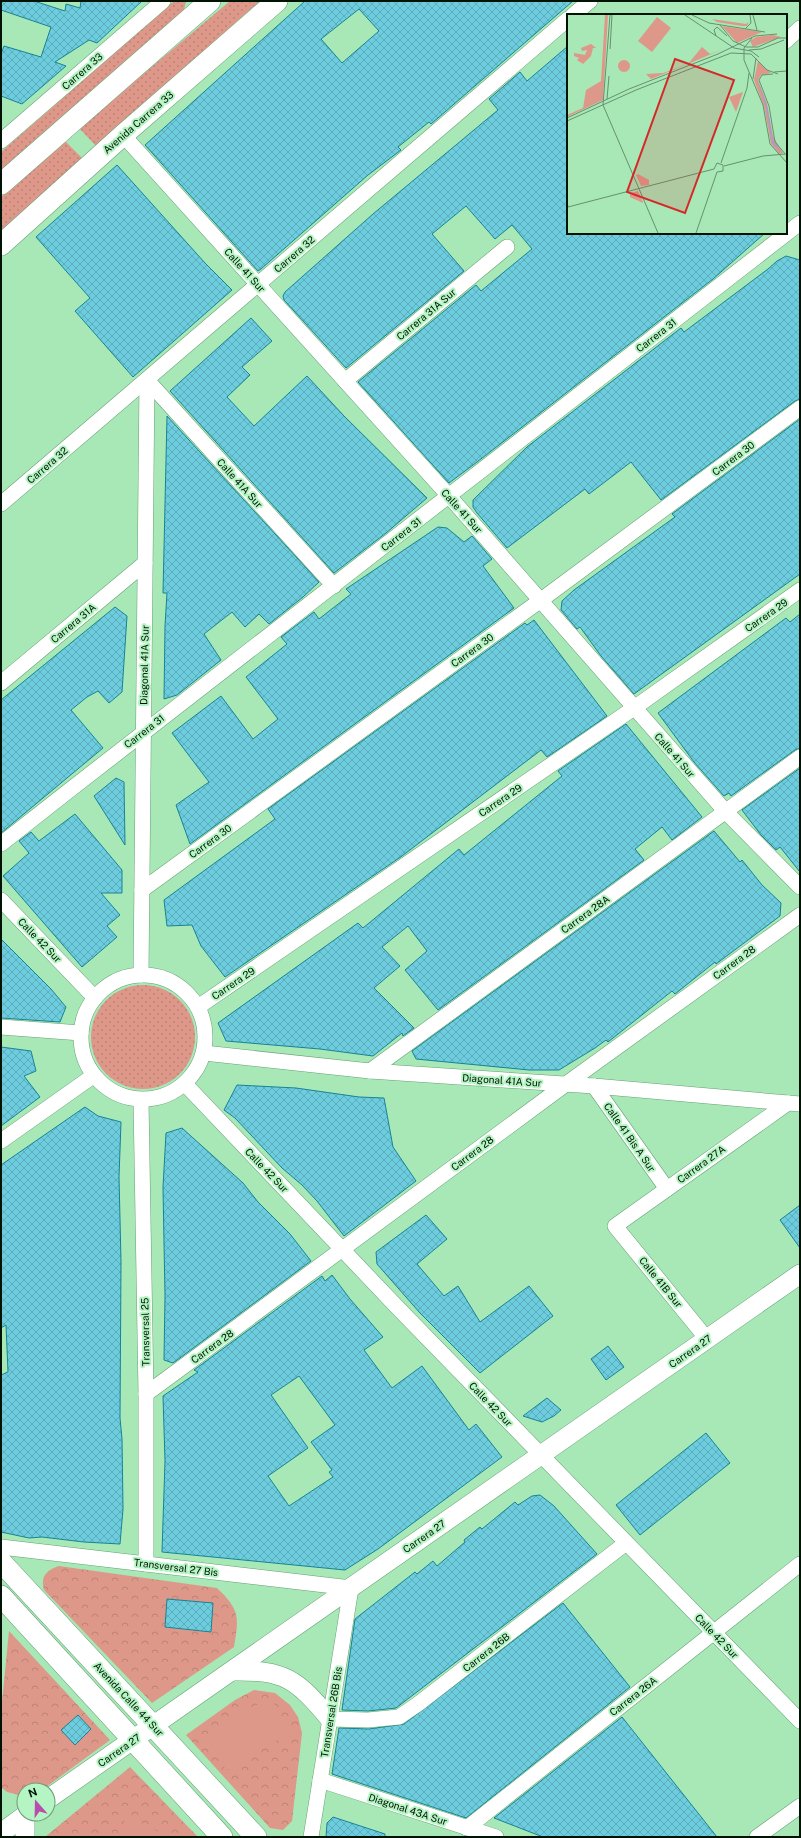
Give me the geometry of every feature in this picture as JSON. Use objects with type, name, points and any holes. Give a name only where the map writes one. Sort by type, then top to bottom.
[{"type":"main road","points":[[1,184],[210,1]]},
{"type":"main road","name":"Avenida Carrera 33","points":[[1,245],[123,135],[277,1]]},
{"type":"main road","name":"Avenida Calle 44 Sur","points":[[1,1562],[256,1837]]},
{"type":"main road","points":[[1,1596],[222,1837]]},
{"type":"street","name":"Carrera 33","points":[[1,141],[163,1]]},
{"type":"street","points":[[574,14],[590,1]]},
{"type":"street","name":"Carrera 32","points":[[1,504],[567,21]]},
{"type":"street","points":[[787,40],[800,28]]},
{"type":"street","name":"Calle 41 Sur","points":[[123,135],[449,496],[726,812],[800,887]]},
{"type":"street","name":"Carrera 31","points":[[787,233],[795,227]]},
{"type":"street","name":"Carrera 31","points":[[1,844],[143,731],[334,586],[786,234]]},
{"type":"street","name":"Carrera 31A Sur","points":[[345,381],[507,247]]},
{"type":"street","name":"Diagonal 41A Sur","points":[[141,975],[146,380]]},
{"type":"street","name":"Calle 41A Sur","points":[[146,380],[334,586]]},
{"type":"street","name":"Carrera 30","points":[[142,890],[541,600],[800,408]]},
{"type":"street","name":"Carrera 31A","points":[[1,683],[145,563]]},
{"type":"street","name":"Carrera 29","points":[[198,1007],[634,708],[800,590]]},
{"type":"street","name":"Carrera 28A","points":[[370,1071],[800,758]]},
{"type":"street","name":"Calle 42 Sur","points":[[1,900],[95,998]]},
{"type":"street","name":"Carrera 28","points":[[146,1394],[566,1084],[800,915]]},
{"type":"street","points":[[141,975],[159,977],[175,983],[188,993],[198,1007],[204,1022],[206,1037],[204,1053],[197,1070],[185,1084],[172,1093],[157,1098],[141,1100],[123,1097],[107,1088],[93,1076],[81,1048],[80,1033],[85,1014],[95,998],[108,986],[124,978],[141,975]]},
{"type":"street","points":[[1,1027],[80,1033]]},
{"type":"street","name":"Diagonal 41A Sur","points":[[204,1053],[370,1071],[594,1086],[794,1103]]},
{"type":"street","points":[[1,1141],[93,1076]]},
{"type":"street","name":"Calle 42 Sur","points":[[185,1084],[541,1455],[800,1721]]},
{"type":"street","name":"Calle 41 Bis A Sur","points":[[594,1086],[667,1189]]},
{"type":"street","name":"Transversal 25","points":[[141,1100],[146,1394],[146,1564]]},
{"type":"street","name":"Carrera 27A","points":[[615,1226],[794,1103]]},
{"type":"street","name":"Calle 41B Sur","points":[[615,1226],[707,1339]]},
{"type":"street","name":"Carrera 27","points":[[56,1794],[800,1274]]},
{"type":"street","name":"Carrera 26B","points":[[330,1719],[368,1720],[399,1717],[418,1704],[626,1543]]},
{"type":"street","name":"Transversal 27 Bis","points":[[1,1546],[351,1588]]},
{"type":"street","name":"Carrera 26A","points":[[467,1828],[800,1564]]},
{"type":"street","name":"Transversal 26B Bis","points":[[311,1837],[351,1588]]},
{"type":"street","points":[[232,1671],[263,1671],[278,1674],[294,1682],[306,1692],[330,1719]]},
{"type":"street","name":"Diagonal 43A Sur","points":[[320,1780],[496,1837]]},
{"type":"street","points":[[757,1837],[800,1806]]},
{"type":"street","points":[[1,1832],[16,1822]]},
{"type":"street","points":[[25,1837],[26,1822]]},
{"type":"green space","points":[[174,1],[186,1],[184,10],[1,171],[1,152]]},
{"type":"green space","points":[[230,1],[260,1],[96,146],[79,128]]},
{"type":"green space","points":[[65,141],[82,158],[1,232],[1,197]]},
{"type":"green space","points":[[143,985],[163,989],[180,1000],[191,1017],[195,1037],[191,1057],[180,1074],[163,1085],[143,1089],[123,1085],[106,1074],[95,1057],[91,1037],[95,1017],[106,1000],[123,989]]},
{"type":"green space","points":[[59,1566],[217,1588],[230,1602],[236,1614],[237,1628],[234,1647],[152,1703],[44,1590],[44,1577],[51,1569]]},
{"type":"green space","points":[[9,1631],[110,1740],[53,1782],[16,1782],[16,1794],[7,1792],[1,1787],[1,1712]]},
{"type":"green space","points":[[254,1690],[275,1693],[290,1705],[298,1717],[302,1733],[292,1821],[283,1830],[270,1828],[186,1735],[235,1700]]},
{"type":"green space","points":[[270,1697],[291,1732],[226,1770],[205,1735]]},
{"type":"green space","points":[[130,1767],[198,1837],[45,1837]]},
{"type":"green space","points":[[127,1816],[169,1837],[116,1837]]},
{"type":"building","points":[[1,1],[34,1],[65,11],[66,4],[80,8],[81,1],[142,1],[97,43],[89,40],[55,62],[66,66],[22,104],[1,96],[1,54],[4,46],[41,57],[51,27],[1,10]]},
{"type":"building","points":[[305,1],[573,1],[431,124],[429,122],[398,147],[401,150],[368,175],[258,271],[145,145]],"holes":[[[359,9],[379,31],[342,63],[321,39]]]},
{"type":"building","points":[[567,47],[567,234],[764,234],[713,279],[449,483],[358,382],[476,285],[481,291],[532,249],[512,225],[495,239],[466,206],[432,234],[464,271],[346,368],[284,300],[283,296],[285,292],[373,214],[498,110],[489,99],[520,72],[527,81]]},
{"type":"building","points":[[117,165],[205,263],[232,290],[133,377],[75,311],[90,298],[36,237]]},
{"type":"building","points":[[786,256],[800,260],[800,399],[795,401],[661,500],[631,462],[589,494],[585,489],[507,548],[477,513],[473,507],[473,500],[527,447],[681,328],[684,332],[777,261]]},
{"type":"building","points":[[251,318],[272,341],[242,367],[250,375],[227,397],[254,426],[307,376],[344,416],[427,498],[386,533],[334,573],[170,391]]},
{"type":"building","points":[[167,416],[319,582],[269,624],[259,614],[245,627],[232,612],[204,634],[221,660],[177,695],[164,699],[167,593],[163,593]]},
{"type":"building","points":[[800,419],[800,574],[634,694],[601,656],[580,627],[577,629],[561,610],[562,601],[574,590],[675,517],[672,514]]},
{"type":"building","points":[[438,527],[447,528],[464,542],[472,536],[492,559],[483,566],[514,608],[190,844],[176,805],[209,782],[172,733],[221,696],[253,739],[278,719],[246,677],[287,644],[281,637],[314,612],[319,619],[351,594],[346,589]]},
{"type":"building","points":[[115,607],[127,616],[122,692],[109,703],[98,691],[87,697],[71,710],[103,748],[1,833],[1,700]]},
{"type":"building","points":[[800,614],[800,748],[795,750],[731,796],[729,793],[724,796],[694,762],[658,713],[786,618],[790,622]]},
{"type":"building","points":[[534,620],[607,716],[547,757],[541,750],[402,856],[225,977],[201,946],[192,925],[167,926],[164,900],[275,819],[268,809],[525,623],[527,625]]},
{"type":"building","points":[[626,724],[702,817],[672,840],[662,827],[635,849],[644,860],[438,1010],[405,970],[427,951],[408,926],[382,947],[400,966],[374,988],[414,1028],[403,1036],[402,1033],[373,1056],[320,1049],[226,1041],[218,1023],[358,923],[363,928],[459,849],[464,855],[562,776],[558,771]]},
{"type":"building","points":[[800,768],[800,872],[780,847],[776,850],[761,835],[742,810]]},
{"type":"building","points":[[116,778],[124,782],[125,845],[94,796]]},
{"type":"building","points":[[75,814],[122,870],[122,893],[101,893],[120,915],[107,926],[117,937],[82,967],[3,876],[29,853],[19,841],[31,832],[39,841]]},
{"type":"building","points":[[714,831],[740,862],[742,860],[762,885],[781,903],[780,916],[716,964],[715,962],[675,994],[672,991],[608,1042],[606,1040],[559,1070],[529,1070],[416,1059],[412,1051]]},
{"type":"building","points":[[1,939],[51,989],[66,1007],[60,1022],[1,1018]]},
{"type":"building","points":[[1,1047],[31,1051],[36,1071],[24,1076],[40,1097],[1,1126]]},
{"type":"building","points":[[237,1085],[296,1088],[359,1097],[384,1098],[393,1147],[416,1181],[344,1236],[317,1201],[302,1185],[282,1168],[235,1118],[224,1110]]},
{"type":"building","points":[[85,1107],[98,1116],[121,1122],[119,1177],[121,1262],[120,1418],[122,1439],[123,1509],[120,1544],[84,1542],[42,1537],[29,1538],[1,1532],[1,1375],[8,1372],[6,1325],[1,1328],[1,1165]]},
{"type":"building","points":[[182,1128],[243,1183],[258,1202],[290,1234],[311,1261],[173,1363],[164,1360],[165,1296],[163,1187],[166,1133]]},
{"type":"building","points":[[800,1205],[800,1248],[780,1220]]},
{"type":"building","points":[[426,1215],[447,1239],[417,1264],[444,1296],[458,1286],[480,1322],[529,1286],[553,1316],[480,1373],[420,1313],[377,1264],[376,1252]]},
{"type":"building","points":[[332,1275],[350,1299],[383,1337],[364,1350],[392,1388],[422,1366],[469,1430],[476,1424],[502,1457],[378,1549],[345,1570],[162,1552],[165,1461],[163,1396],[198,1372],[194,1370],[322,1276],[325,1281]],"holes":[[[299,1376],[335,1425],[311,1442],[332,1470],[329,1472],[333,1477],[289,1506],[268,1476],[308,1448],[271,1395]]]},
{"type":"building","points":[[608,1346],[624,1367],[606,1380],[591,1359]]},
{"type":"building","points":[[547,1398],[561,1410],[554,1416],[542,1422],[523,1416]]},
{"type":"building","points":[[706,1433],[730,1463],[640,1535],[616,1505]]},
{"type":"building","points":[[540,1495],[554,1506],[597,1554],[396,1708],[368,1711],[342,1710],[355,1619],[415,1572],[417,1574],[433,1561],[437,1566],[465,1542],[464,1540],[480,1527],[482,1529],[515,1502],[518,1505],[532,1496]]},
{"type":"building","points":[[167,1599],[213,1603],[211,1632],[165,1627]]},
{"type":"building","points":[[563,1603],[630,1687],[466,1818],[332,1774],[339,1728],[369,1729],[404,1724]]},
{"type":"building","points":[[78,1715],[91,1729],[75,1745],[61,1730]]},
{"type":"building","points":[[622,1717],[717,1837],[543,1837],[494,1818]]},
{"type":"building","points":[[333,1817],[385,1834],[385,1837],[326,1837],[327,1823]]}]
